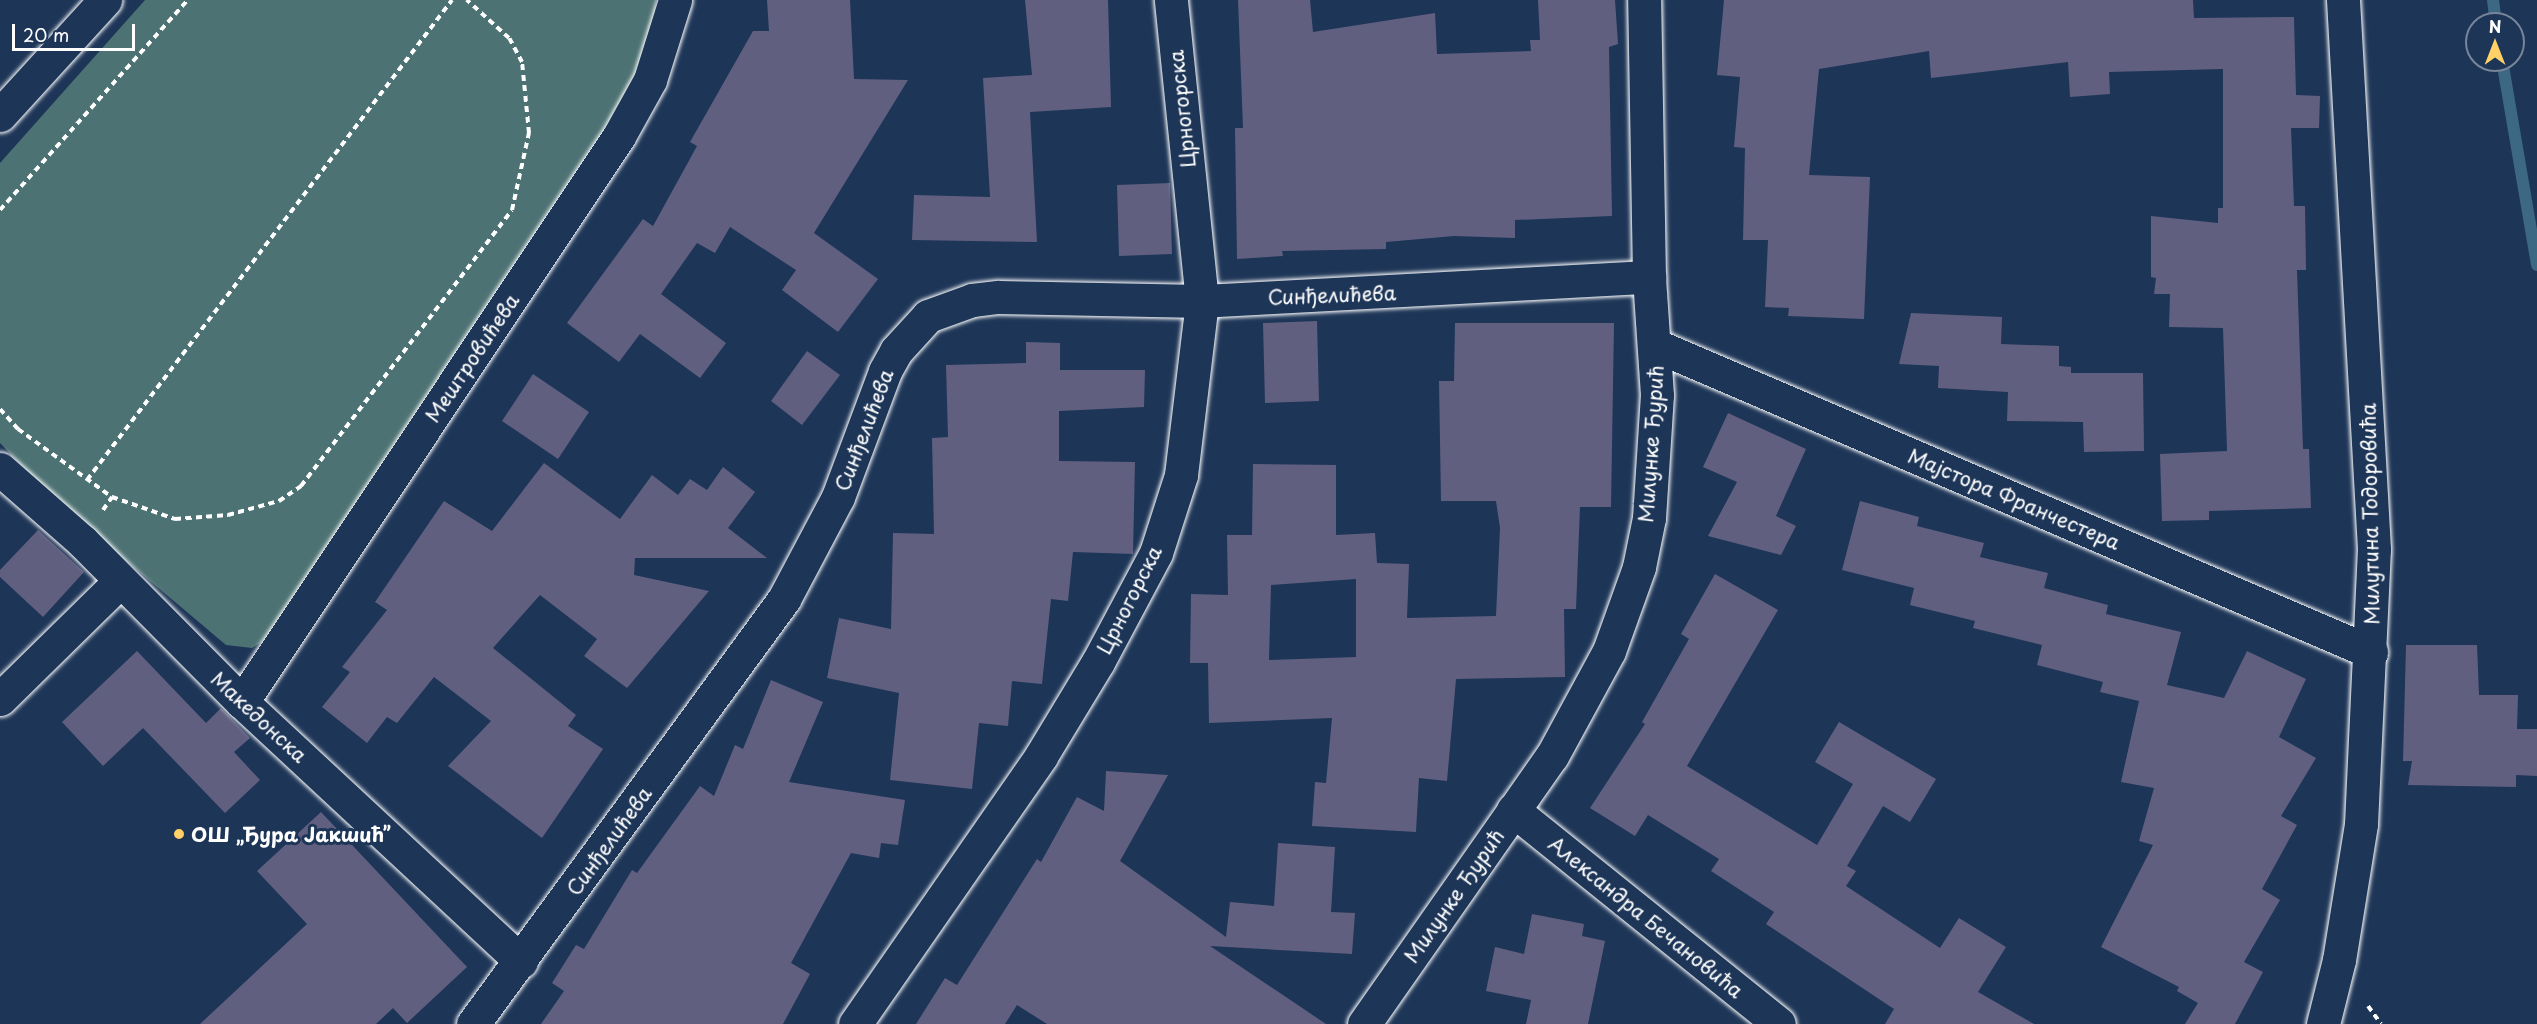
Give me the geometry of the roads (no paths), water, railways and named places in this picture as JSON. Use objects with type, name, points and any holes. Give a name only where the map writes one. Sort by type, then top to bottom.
[{"type":"street","points":[[0,115],[105,0]]},
{"type":"street","name":"Мештровићева","points":[[242,702],[619,136],[650,80],[675,0]]},
{"type":"street","name":"Црногорска","points":[[855,1024],[1041,756],[1156,553],[1181,476],[1202,301],[1171,0]]},
{"type":"street","name":"Милунке Ђурић","points":[[1364,1024],[1513,810],[1584,701],[1609,651],[1639,567],[1655,455],[1657,346],[1649,277],[1644,0]]},
{"type":"street","name":"Милутина Тодоровића","points":[[2323,1024],[2339,960],[2361,824],[2371,652],[2374,549],[2370,426],[2343,0]]},
{"type":"street","name":"Синђелићева","points":[[473,1024],[522,961],[784,599],[838,497],[885,371],[911,332],[949,307],[998,297],[1202,301],[1649,277]]},
{"type":"street","name":"Мајстора Франчестера","points":[[1657,346],[2371,652]]},
{"type":"street","name":"Македонска","points":[[0,469],[82,540],[120,582],[242,702],[522,961]]},
{"type":"street","points":[[0,699],[120,582]]},
{"type":"street","name":"Александра Бечановића","points":[[1513,810],[1779,1024]]},
{"type":"waterway","points":[[2493,0],[2494,12]]},
{"type":"waterway","points":[[2504,72],[2537,265]]},
{"type":"place","name":"ОШ „Ђура Јакшић”","points":[[179,834]]}]
